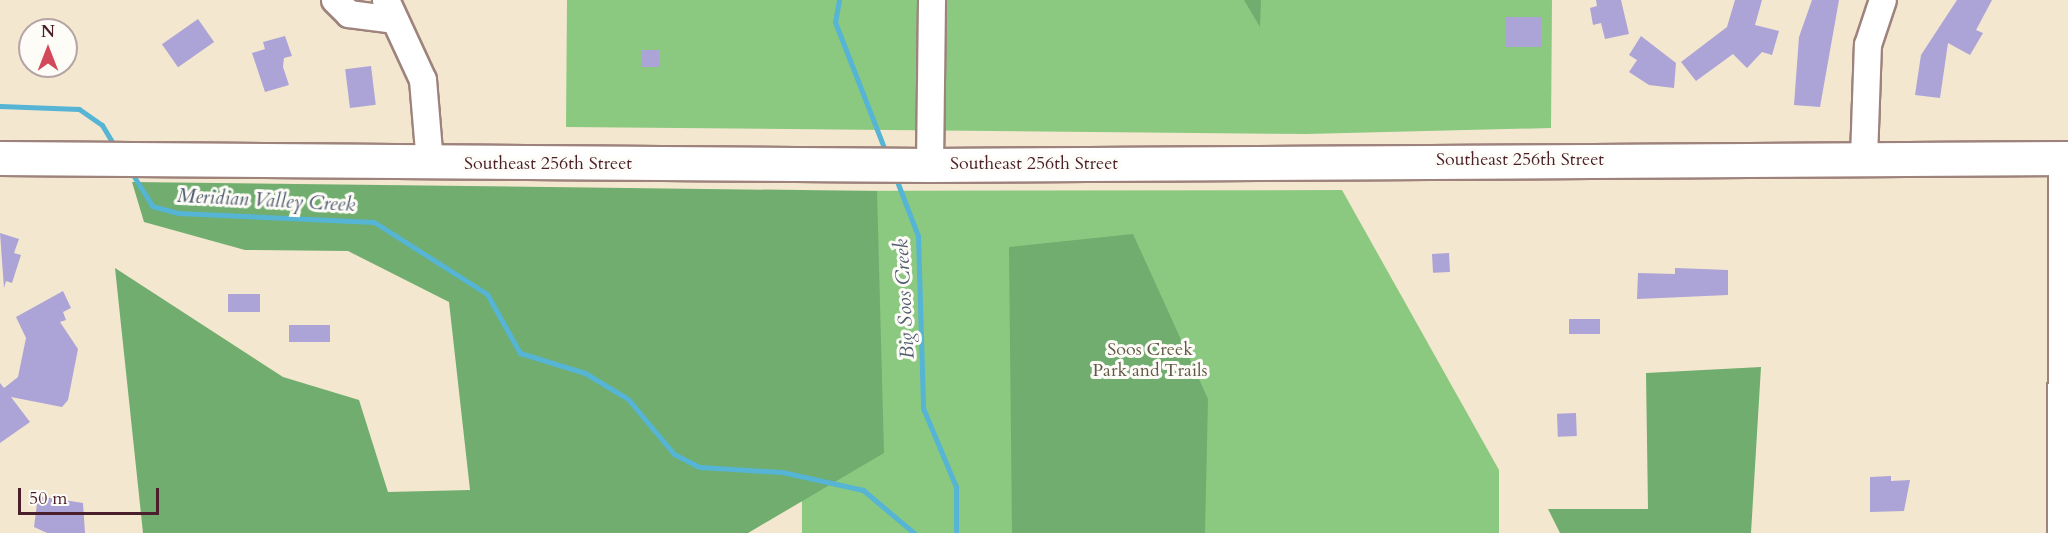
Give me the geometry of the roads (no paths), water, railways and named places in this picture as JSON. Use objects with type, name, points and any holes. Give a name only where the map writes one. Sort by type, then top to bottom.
[{"type":"main road","name":"Southeast 256th Street","points":[[0,158],[430,164],[905,165],[2065,158]]},
{"type":"street","points":[[334,0],[350,14],[390,10],[423,80],[430,164]]},
{"type":"street","points":[[905,165],[932,0]]},
{"type":"street","points":[[1864,158],[1867,56],[1883,0]]},
{"type":"street","points":[[2061,533],[2065,158]]},
{"type":"waterway","name":"Big Soos Creek","points":[[839,0],[835,22],[886,153]]},
{"type":"waterway","name":"Meridian Valley Creek","points":[[0,106],[79,109],[102,125],[113,143]]},
{"type":"waterway","name":"Meridian Valley Creek","points":[[133,175],[152,206],[178,213],[374,222],[487,294],[520,353],[585,373],[628,399],[674,454],[700,467],[782,472],[863,490],[914,533]]},
{"type":"waterway","name":"Big Soos Creek","points":[[895,176],[918,236],[923,408],[956,487],[956,533]]},
{"type":"park label","name":"Soos Creek Park and Trails","points":[[1150,361]]}]
